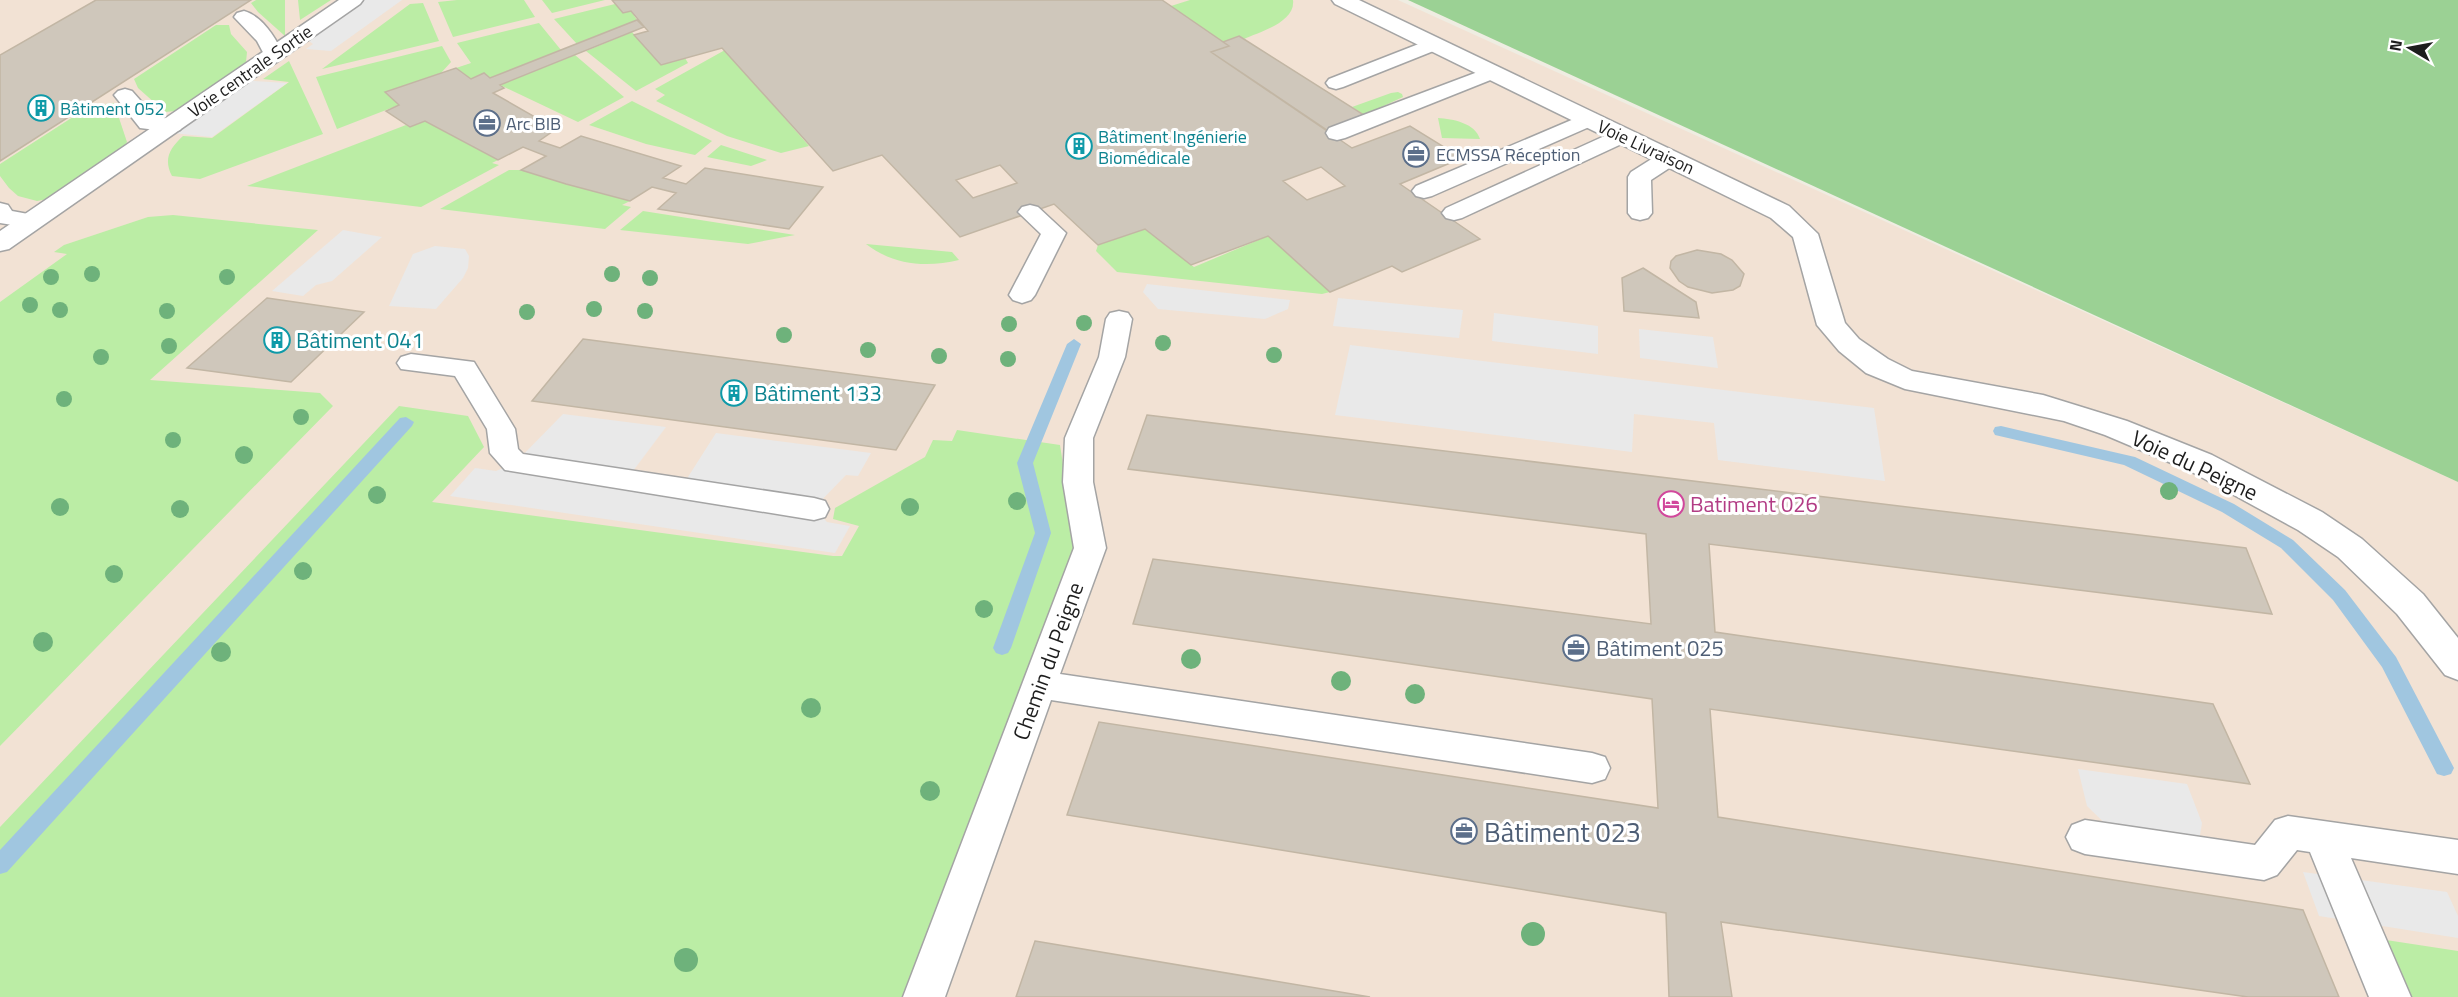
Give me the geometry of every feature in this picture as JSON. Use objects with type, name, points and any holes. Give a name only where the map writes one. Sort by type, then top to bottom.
[{"type":"street","name":"Voie centrale Sortie","points":[[0,243],[353,0]]},
{"type":"street","name":"Voie Livraison","points":[[1342,0],[1780,212],[1805,234],[1831,325],[1849,345],[1876,366]]},
{"type":"street","name":"Voie du Peigne","points":[[1876,366],[1905,380],[2043,405],[2075,414],[2116,428],[2200,463],[2310,521],[2350,548],[2410,604],[2458,665]]},
{"type":"lane","points":[[244,17],[266,39],[273,54]]},
{"type":"lane","points":[[1336,83],[1434,44]]},
{"type":"lane","points":[[1337,133],[1491,73]]},
{"type":"lane","points":[[125,95],[148,123],[172,125]]},
{"type":"lane","points":[[1424,191],[1588,120]]},
{"type":"lane","points":[[1454,213],[1620,136]]},
{"type":"lane","points":[[1640,213],[1639,177],[1669,158]]},
{"type":"lane","points":[[0,210],[4,216],[31,221]]},
{"type":"lane","points":[[1022,295],[1054,233],[1030,212]]},
{"type":"lane","name":"Chemin du Peigne","points":[[924,997],[1090,548],[1078,482],[1079,438],[1112,357],[1119,319]]},
{"type":"lane","points":[[411,363],[464,368],[501,429],[504,453],[515,463],[814,509]]},
{"type":"lane","points":[[1040,685],[1592,768]]},
{"type":"lane","points":[[2085,837],[2264,863],[2288,832],[2458,857]]},
{"type":"lane","points":[[2323,837],[2390,997]]},
{"type":"shaded area","points":[[0,0],[1398,0],[2458,482],[2458,997],[0,997]]},
{"type":"shaded area","points":[[353,0],[402,0],[331,51],[306,49],[313,44],[301,35]]},
{"type":"shaded area","points":[[238,80],[287,83],[212,137],[162,132]]},
{"type":"shaded area","points":[[343,230],[382,237],[332,281],[316,285],[303,296],[272,291]]},
{"type":"shaded area","points":[[435,246],[465,249],[469,256],[468,268],[463,278],[436,309],[389,306],[413,254]]},
{"type":"shaded area","points":[[1147,284],[1290,300],[1288,309],[1265,319],[1158,309],[1143,292]]},
{"type":"shaded area","points":[[1338,298],[1463,310],[1459,338],[1333,326]]},
{"type":"shaded area","points":[[1494,313],[1598,326],[1598,354],[1492,341]]},
{"type":"shaded area","points":[[1639,329],[1713,337],[1718,368],[1640,358]]},
{"type":"shaded area","points":[[1350,345],[1874,408],[1885,481],[1718,460],[1714,423],[1634,414],[1632,452],[1335,415]]},
{"type":"shaded area","points":[[563,414],[666,427],[627,479],[681,488],[716,433],[871,453],[858,476],[846,475],[814,508],[827,522],[850,526],[835,553],[450,496],[475,468],[496,471],[515,463]]},
{"type":"shaded area","points":[[2078,769],[2187,784],[2202,823],[2197,853],[2125,843],[2087,806]]},
{"type":"shaded area","points":[[2303,872],[2447,892],[2458,916],[2458,938],[2319,916]]},
{"type":"green space","points":[[256,0],[285,0],[285,36],[258,12],[251,3]]},
{"type":"green space","points":[[298,0],[331,0],[300,20]]},
{"type":"green space","points":[[524,0],[535,17],[453,37],[438,2]]},
{"type":"green space","points":[[542,0],[605,0],[552,13]]},
{"type":"green space","points":[[1190,0],[1293,0],[1289,14],[1276,25],[1244,39],[1239,36],[1223,42],[1171,6]]},
{"type":"green space","points":[[1408,0],[2458,0],[2458,482]]},
{"type":"green space","points":[[423,3],[439,41],[322,69],[410,4]]},
{"type":"green space","points":[[615,4],[623,12],[631,11],[637,20],[577,44],[554,19]]},
{"type":"green space","points":[[539,23],[561,50],[490,78],[484,73],[471,79],[456,68],[471,63],[457,43]]},
{"type":"green space","points":[[216,25],[229,25],[231,34],[247,52],[246,62],[176,111],[165,112],[138,88],[134,79]]},
{"type":"green space","points":[[632,32],[661,65],[685,58],[688,63],[636,91],[586,51]]},
{"type":"green space","points":[[442,46],[451,62],[441,73],[385,92],[399,105],[337,129],[316,77]]},
{"type":"green space","points":[[725,50],[809,146],[781,153],[727,136],[656,101],[665,95],[655,89]]},
{"type":"green space","points":[[575,55],[624,97],[578,122],[500,85]]},
{"type":"green space","points":[[289,61],[323,134],[200,179],[172,176],[168,159],[171,149],[178,140],[183,136],[212,138],[289,82],[263,79]]},
{"type":"green space","points":[[1398,92],[1403,97],[1364,115],[1352,107],[1391,93]]},
{"type":"green space","points":[[632,101],[712,141],[695,155],[646,144],[589,125]]},
{"type":"green space","points":[[114,103],[127,142],[124,147],[48,199],[37,201],[18,196],[0,176],[0,164],[90,106]]},
{"type":"green space","points":[[1438,118],[1457,121],[1468,126],[1480,139],[1442,138]]},
{"type":"green space","points":[[425,121],[498,160],[492,163],[499,165],[421,207],[247,186],[406,125],[410,127]]},
{"type":"green space","points":[[721,145],[767,160],[751,166],[707,157]]},
{"type":"green space","points":[[509,170],[521,170],[630,201],[622,205],[631,207],[605,229],[440,209]]},
{"type":"green space","points":[[643,211],[795,235],[748,244],[620,230]]},
{"type":"green space","points":[[173,215],[318,230],[150,380],[320,393],[333,406],[0,746],[0,302],[67,254],[54,252],[64,245],[148,217]]},
{"type":"green space","points":[[1145,229],[1194,267],[1268,236],[1330,292],[1322,294],[1117,272],[1096,251],[1098,245]]},
{"type":"green space","points":[[866,244],[952,252],[959,260],[934,264],[910,263],[887,256]]},
{"type":"green space","points":[[399,406],[468,416],[484,447],[432,502],[833,556],[842,556],[859,526],[833,519],[835,508],[925,457],[933,440],[952,441],[957,430],[1060,445],[1077,554],[907,997],[0,997],[0,827]]},
{"type":"green space","points":[[2386,940],[2458,951],[2458,997],[2411,997]]},
{"type":"building","name":"Bâtiment 052","points":[[96,0],[251,0],[0,161],[0,55]]},
{"type":"building","name":"Bâtiment Ingénierie Biomédicale","points":[[612,0],[1162,0],[1229,46],[1211,52],[1352,148],[1410,126],[1462,158],[1400,184],[1480,239],[1402,272],[1392,266],[1330,292],[1268,236],[1191,265],[1145,229],[1098,245],[1054,204],[960,237],[882,155],[833,171],[722,48],[661,65],[634,35],[648,31],[631,11],[623,13]],"holes":[[[1000,165],[1017,183],[973,198],[956,180]],[[1321,167],[1345,186],[1307,200],[1283,181]]]},
{"type":"building","name":"Arc BIB","points":[[637,20],[644,27],[500,85],[504,88],[493,93],[556,129],[539,141],[560,148],[581,136],[681,166],[663,178],[686,184],[705,168],[823,187],[789,229],[658,209],[676,193],[652,187],[630,201],[566,184],[521,170],[546,156],[523,147],[498,160],[425,121],[410,127],[386,111],[399,105],[385,92],[456,68],[471,79],[484,73],[490,78]]},
{"type":"building","points":[[1239,36],[1364,115],[1327,130],[1211,52],[1229,46],[1223,42]]},
{"type":"building","points":[[1697,250],[1721,254],[1732,260],[1744,274],[1740,286],[1733,290],[1712,293],[1688,287],[1679,281],[1670,268],[1671,261],[1676,256]]},
{"type":"building","points":[[1643,268],[1696,302],[1699,318],[1624,311],[1622,278]]},
{"type":"building","name":"Bâtiment 041","points":[[267,298],[364,312],[291,382],[187,368]]},
{"type":"building","name":"Bâtiment 133","points":[[583,339],[935,385],[896,450],[532,401]]},
{"type":"building","points":[[1147,415],[2246,548],[2272,614],[1709,544],[1715,632],[2213,704],[2250,784],[1710,709],[1718,817],[2303,910],[2339,997],[2248,997],[1721,922],[1732,997],[1669,997],[1666,913],[1067,815],[1099,722],[1658,808],[1652,699],[1133,624],[1153,559],[1651,624],[1646,534],[1128,469]]},
{"type":"building","points":[[1035,941],[1370,997],[1016,997]]},
{"type":"waterway","points":[[1002,648],[1043,533],[1025,463],[1074,344]]},
{"type":"waterway","points":[[0,865],[406,422]]},
{"type":"waterway","points":[[2001,431],[2129,461],[2228,508],[2287,544],[2339,595],[2389,662],[2444,768]]},
{"type":"place","name":"Bâtiment 052","points":[[41,108]]},
{"type":"place","name":"Arc BIB","points":[[487,123]]},
{"type":"place","name":"Bâtiment Ingénierie Biomédicale","points":[[1079,146]]},
{"type":"place","name":"ECMSSA Réception","points":[[1416,154]]},
{"type":"place","name":"Bâtiment 041","points":[[277,340]]},
{"type":"place","name":"Bâtiment 133","points":[[734,393]]},
{"type":"place","name":"Batiment 026","points":[[1671,504]]},
{"type":"place","name":"Bâtiment 025","points":[[1576,648]]},
{"type":"place","name":"Bâtiment 023","points":[[1464,831]]}]
